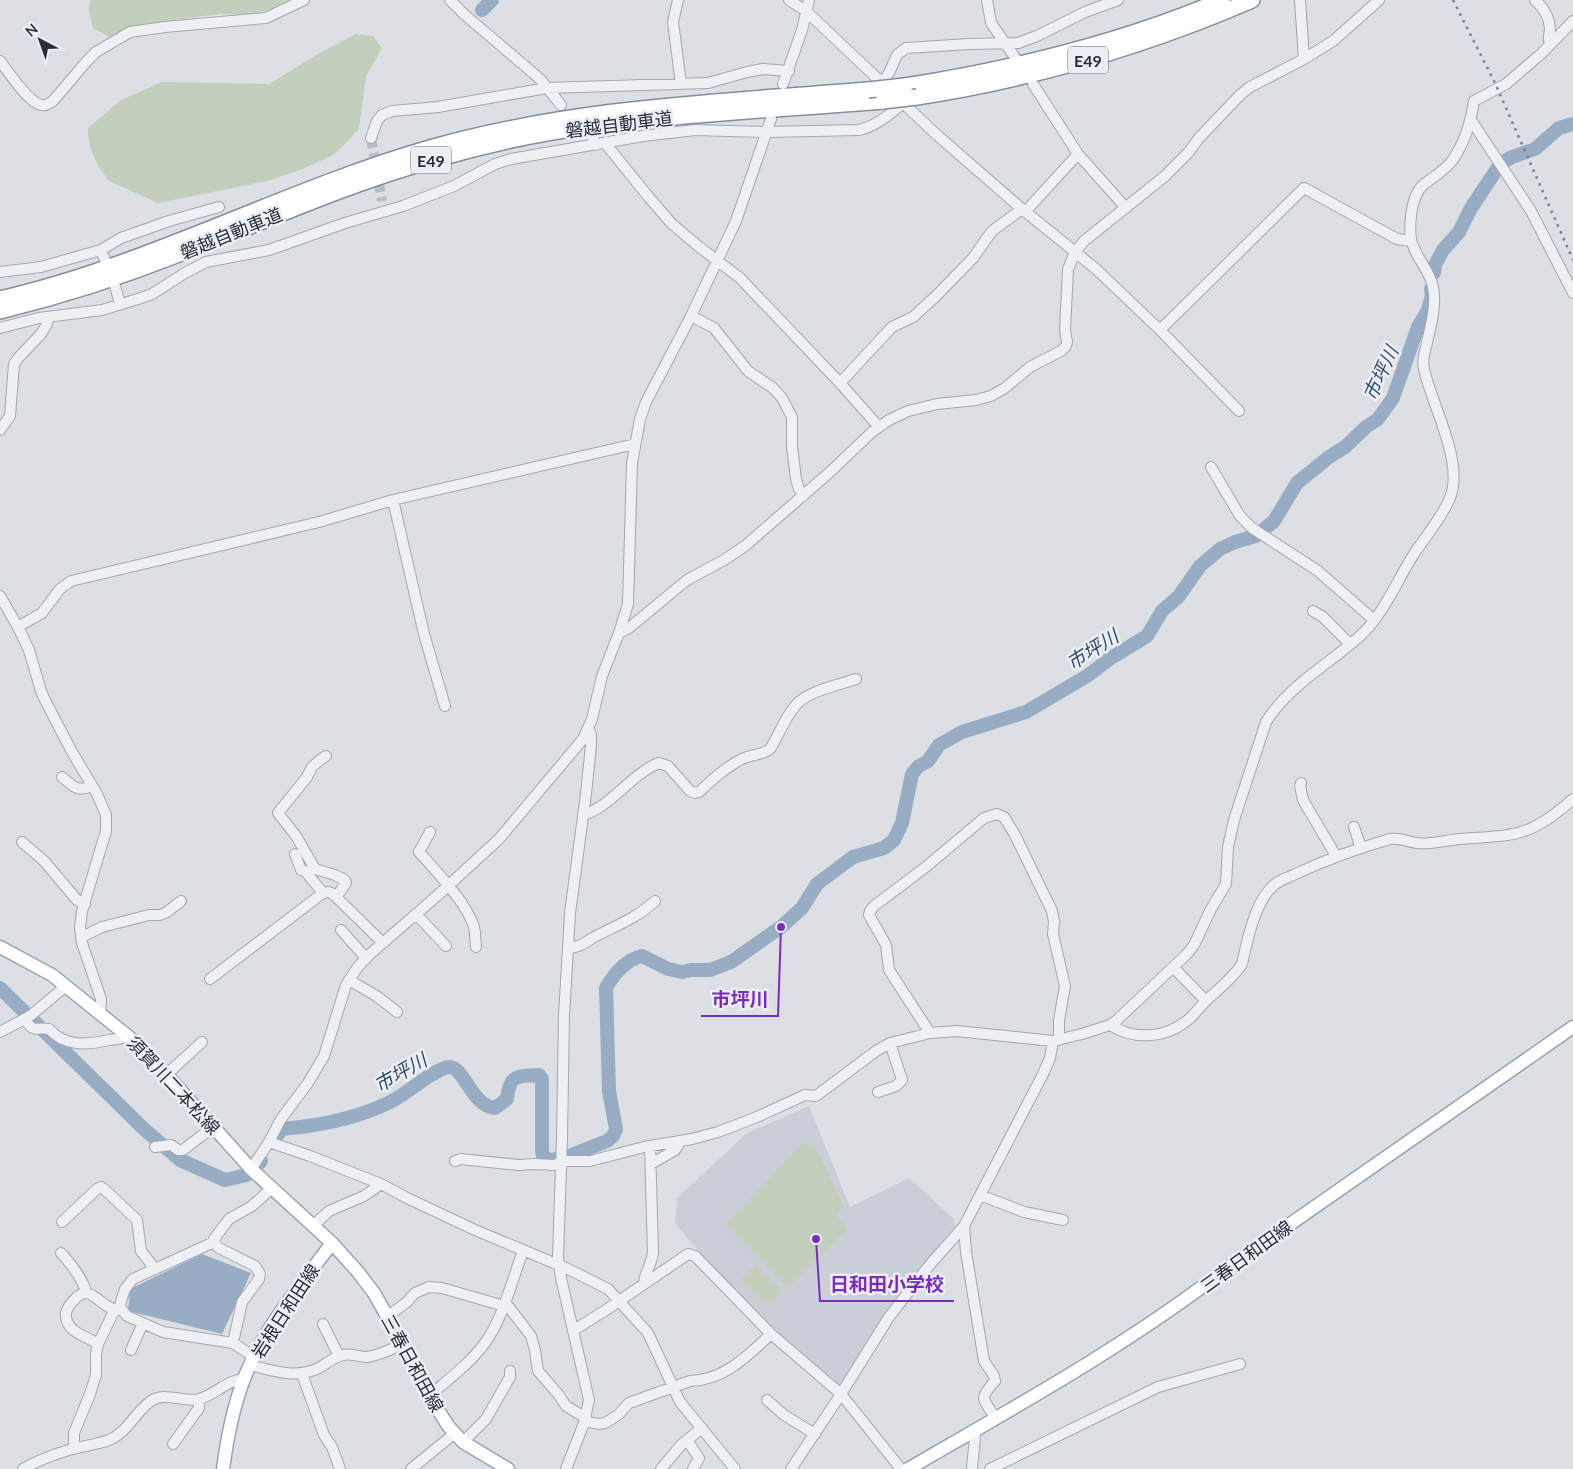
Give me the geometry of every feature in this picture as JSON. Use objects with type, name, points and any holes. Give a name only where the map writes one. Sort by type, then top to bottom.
[{"type":"highway","name":"磐越自動車道","points":[[0,299],[67,281],[108,267],[176,243],[311,188],[394,159],[469,138],[564,118],[623,110],[676,104],[868,90],[905,86],[988,72],[1059,56],[1120,38],[1222,0]]},
{"type":"highway","name":"磐越自動車道","points":[[0,311],[122,276],[366,181],[474,149],[517,139],[598,125],[678,116],[910,100],[991,85],[1092,59],[1174,32],[1252,0]]},
{"type":"main road","name":"須賀川二本松線","points":[[0,947],[52,975],[127,1035],[251,1169],[332,1243]]},
{"type":"main road","name":"三春日和田線","points":[[908,1469],[1094,1358],[1186,1300],[1227,1268],[1573,1027]]},
{"type":"main road","name":"三春日和田線","points":[[332,1243],[374,1293],[403,1344],[429,1396],[459,1438],[508,1469]]},
{"type":"main road","name":"岩根日和田線","points":[[223,1469],[235,1408],[252,1361],[276,1318],[332,1243]]},
{"type":"street","points":[[0,61],[32,101],[42,106],[47,105],[53,101],[96,52],[130,32],[266,18],[304,0]]},
{"type":"street","points":[[450,0],[464,16],[540,79],[561,105]]},
{"type":"street","points":[[678,0],[673,22],[681,84]]},
{"type":"street","points":[[789,0],[806,11],[882,82],[910,100],[937,135],[1096,269],[1160,330],[1239,411]]},
{"type":"street","points":[[783,84],[789,71],[809,0]]},
{"type":"street","points":[[987,0],[991,23],[1016,59]]},
{"type":"street","points":[[882,82],[889,73],[897,55],[906,48],[961,44],[1006,44],[1026,41],[1085,12],[1118,0]]},
{"type":"street","points":[[1300,0],[1304,59]]},
{"type":"street","points":[[619,633],[629,628],[687,580],[745,546],[878,427],[908,411],[937,404],[976,400],[991,396],[1005,388],[1030,367],[1061,351],[1067,342],[1065,330],[1068,269],[1075,252],[1091,234],[1126,208],[1180,162],[1199,138],[1240,95],[1257,83],[1304,59],[1332,41],[1379,0]]},
{"type":"street","points":[[1535,0],[1545,10],[1548,17],[1550,27],[1548,40],[1550,44]]},
{"type":"street","points":[[455,1161],[461,1159],[518,1165],[554,1165],[567,1161],[590,1161],[718,1132],[804,1095],[816,1096],[890,1043],[930,1033],[957,1031],[1056,1041],[1110,1025],[1130,1009],[1173,967],[1194,945],[1211,909],[1226,884],[1228,847],[1234,820],[1266,722],[1293,690],[1370,626],[1449,501],[1455,476],[1423,362],[1434,302],[1433,286],[1412,241],[1412,206],[1416,194],[1423,185],[1452,161],[1471,120],[1474,101],[1506,84],[1573,21]]},
{"type":"street","points":[[371,138],[377,121],[386,113],[392,111],[438,107],[547,88],[708,83],[747,72],[763,70],[789,71]]},
{"type":"street","points":[[1033,84],[1078,154],[1126,208]]},
{"type":"street","points":[[0,328],[17,323],[102,310],[152,294],[206,262],[269,250],[345,223],[403,206],[454,186],[495,164],[538,153],[643,136],[695,130],[767,132],[836,131],[870,128],[910,100]]},
{"type":"street","points":[[251,1169],[269,1142],[281,1119],[308,1083],[324,1056],[349,980],[357,968],[503,835],[550,775],[583,738],[588,729],[602,676],[628,604],[632,463],[640,419],[646,402],[691,316],[736,221],[771,119]]},
{"type":"street","points":[[1471,120],[1531,211],[1573,293]]},
{"type":"street","points":[[591,135],[671,223],[740,278],[840,383],[878,427]]},
{"type":"street","points":[[840,383],[892,327],[916,315],[973,258],[992,232],[1024,210],[1078,154]]},
{"type":"street","points":[[1160,330],[1304,188],[1397,238],[1412,241]]},
{"type":"street","points":[[382,201],[384,212]]},
{"type":"street","points":[[0,272],[41,267],[103,255],[121,238],[169,221],[219,207]]},
{"type":"street","points":[[115,286],[120,304]]},
{"type":"street","points":[[691,316],[714,328],[748,371],[773,388],[782,398],[792,417],[792,446],[796,479],[803,496]]},
{"type":"street","points":[[0,430],[10,416],[14,364],[19,356],[41,334],[48,318]]},
{"type":"street","points":[[18,627],[42,613],[60,589],[71,582],[319,522],[394,500],[635,444]]},
{"type":"street","points":[[1211,467],[1240,516],[1252,528],[1318,570],[1374,620]]},
{"type":"street","points":[[394,500],[424,634],[445,706]]},
{"type":"street","points":[[0,596],[29,650],[43,696],[72,752],[104,806],[107,825],[80,921],[80,936],[100,993],[100,1013]]},
{"type":"street","points":[[1313,611],[1323,617],[1350,644]]},
{"type":"street","points":[[583,814],[595,810],[639,775],[659,763],[668,766],[690,791],[699,792],[734,764],[755,754],[766,753],[795,705],[821,691],[856,679]]},
{"type":"street","points":[[566,1469],[585,1419],[589,1400],[561,1278],[558,1257],[564,1024],[568,948],[570,913],[590,745],[591,734],[588,729]]},
{"type":"street","points":[[326,756],[312,767],[307,777],[278,813],[296,836],[315,869],[345,880],[346,883],[336,897]]},
{"type":"street","points":[[62,777],[77,789],[92,786]]},
{"type":"street","points":[[1301,783],[1303,800],[1336,856]]},
{"type":"street","points":[[1110,1025],[1140,1035],[1158,1035],[1181,1026],[1234,977],[1242,964],[1254,918],[1261,901],[1269,889],[1278,882],[1336,856],[1395,838],[1418,843],[1521,833],[1545,822],[1573,799]]},
{"type":"street","points":[[791,1469],[888,1317],[964,1226],[1043,1074],[1056,1041],[1065,986],[1054,934],[1052,911],[1015,835],[1004,817],[997,814],[984,818],[870,911],[869,915],[886,945],[889,970],[930,1033]]},
{"type":"street","points":[[1354,827],[1361,848]]},
{"type":"street","points":[[430,832],[419,852],[448,886],[473,922],[476,947]]},
{"type":"street","points":[[22,842],[44,861],[77,900],[85,904]]},
{"type":"street","points":[[295,854],[301,870],[305,871],[323,893]]},
{"type":"street","points":[[210,979],[323,893],[330,892],[336,897],[383,943]]},
{"type":"street","points":[[568,948],[582,945],[598,935],[617,928],[655,901]]},
{"type":"street","points":[[80,936],[86,936],[102,927],[149,915],[160,915],[181,902]]},
{"type":"street","points":[[416,914],[446,946]]},
{"type":"street","points":[[341,930],[366,958]]},
{"type":"street","points":[[1173,967],[1206,1001]]},
{"type":"street","points":[[349,980],[378,997],[397,1012]]},
{"type":"street","points":[[0,1032],[24,1019],[66,986]]},
{"type":"street","points":[[24,1019],[29,1026],[35,1029],[49,1029],[57,1037],[81,1045],[119,1039],[127,1035]]},
{"type":"street","points":[[166,1075],[202,1042]]},
{"type":"street","points":[[878,1092],[896,1086],[902,1080],[890,1043]]},
{"type":"street","points":[[155,1147],[171,1145],[178,1150],[183,1150],[213,1127]]},
{"type":"street","points":[[269,1142],[381,1184],[416,1202],[608,1289],[652,1338],[680,1402],[735,1469]]},
{"type":"street","points":[[651,1164],[675,1150],[680,1142]]},
{"type":"street","points":[[644,1284],[653,1255],[650,1146]]},
{"type":"street","points":[[313,1226],[329,1211],[364,1196],[381,1184]]},
{"type":"street","points":[[62,1222],[101,1187],[137,1220],[141,1251],[155,1269]]},
{"type":"street","points":[[214,1242],[216,1234],[229,1219],[252,1206],[272,1188]]},
{"type":"street","points":[[980,1194],[1018,1210],[1063,1220]]},
{"type":"street","points":[[964,1226],[966,1252],[984,1362],[994,1376],[995,1381],[984,1394],[983,1400],[995,1418]]},
{"type":"street","points":[[74,1449],[74,1433],[96,1375],[98,1344],[118,1309],[126,1289],[133,1279],[214,1242]]},
{"type":"street","points":[[214,1242],[219,1248],[254,1266],[260,1274],[259,1279],[242,1302],[233,1343]]},
{"type":"street","points":[[429,1396],[453,1376],[488,1339],[504,1305],[523,1251]]},
{"type":"street","points":[[61,1253],[72,1266],[84,1285],[86,1292]]},
{"type":"street","points":[[574,1330],[688,1254],[695,1256],[771,1334],[840,1394],[901,1469]]},
{"type":"street","points":[[388,1316],[407,1302],[414,1293],[429,1287],[442,1288],[508,1306],[531,1336],[538,1372],[566,1406],[585,1419],[598,1424],[618,1415],[629,1403],[690,1380],[701,1381],[734,1367],[771,1334]]},
{"type":"street","points":[[98,1344],[78,1334],[66,1319],[66,1312],[69,1306],[78,1295],[86,1292],[103,1304],[118,1309],[143,1324],[163,1332],[233,1343],[252,1361],[290,1374],[302,1374],[320,1367],[339,1356],[348,1354],[371,1356],[403,1344]]},
{"type":"street","points":[[131,1350],[143,1324]]},
{"type":"street","points":[[323,1324],[339,1356]]},
{"type":"street","points":[[990,1469],[1158,1387],[1240,1364]]},
{"type":"street","points":[[412,1469],[486,1418],[510,1377],[510,1371]]},
{"type":"street","points":[[302,1374],[324,1435],[332,1447],[340,1469]]},
{"type":"street","points":[[23,1469],[49,1457],[107,1441],[118,1435],[153,1400],[166,1397],[199,1399],[236,1380],[244,1379]]},
{"type":"street","points":[[173,1444],[199,1408],[199,1399]]},
{"type":"street","points":[[767,1400],[784,1415],[815,1434]]},
{"type":"street","points":[[661,1469],[687,1440],[702,1428]]},
{"type":"street","points":[[972,1469],[976,1437],[974,1430]]},
{"type":"street","points":[[687,1440],[699,1458],[693,1469]]},
{"type":"shaded area","points":[[809,1106],[850,1207],[909,1178],[954,1219],[955,1226],[889,1306],[840,1387],[807,1364],[699,1252],[675,1223],[677,1198],[747,1133]]},
{"type":"green space","points":[[90,0],[294,0],[277,8],[252,14],[219,14],[146,24],[110,37],[93,28],[89,11]]},
{"type":"green space","points":[[356,34],[373,36],[382,48],[366,77],[359,129],[335,154],[303,169],[267,181],[158,203],[109,181],[98,166],[91,150],[88,128],[121,100],[162,82],[269,84],[318,54]]},
{"type":"green space","points":[[801,1144],[815,1146],[844,1207],[836,1214],[847,1230],[788,1287],[726,1225]]},
{"type":"green space","points":[[755,1265],[782,1291],[769,1306],[741,1280]]},
{"type":"water","points":[[202,1254],[251,1273],[222,1334],[128,1311],[130,1289]]},
{"type":"waterway","points":[[482,10],[492,0]]},
{"type":"waterway","name":"市坪川","points":[[1434,273],[1435,265],[1443,250],[1459,232],[1471,208],[1501,163],[1535,149],[1559,128],[1573,124]]},
{"type":"waterway","name":"市坪川","points":[[272,1142],[282,1129],[337,1121],[377,1108],[396,1099],[435,1072],[449,1067],[454,1068],[459,1073],[480,1101],[487,1106],[495,1108],[507,1099],[510,1085],[516,1078],[539,1075],[542,1079],[542,1151],[544,1161],[564,1158],[607,1141],[613,1136],[616,1129],[609,1091],[606,988],[621,968],[630,961],[642,956],[668,969],[682,972],[710,970],[731,962],[781,927],[802,908],[817,884],[853,857],[884,848],[894,840],[902,823],[912,774],[919,766],[928,761],[939,745],[962,732],[1026,712],[1087,676],[1111,658],[1147,636],[1162,611],[1179,596],[1200,566],[1220,549],[1256,536],[1274,521],[1297,483],[1329,457],[1345,447],[1366,427],[1378,419],[1393,398],[1418,327],[1428,310],[1432,295],[1431,289]]},
{"type":"waterway","name":"市坪川","points":[[0,988],[145,1130],[180,1160],[225,1180],[247,1175],[261,1161]]},
{"type":"tunnel","points":[[371,138],[382,201]]},
{"type":"railway","points":[[1453,0],[1495,83],[1573,260]]},
{"type":"place","name":"市坪川","points":[[781,927]]},
{"type":"place","name":"日和田小学校","points":[[816,1239]]}]
